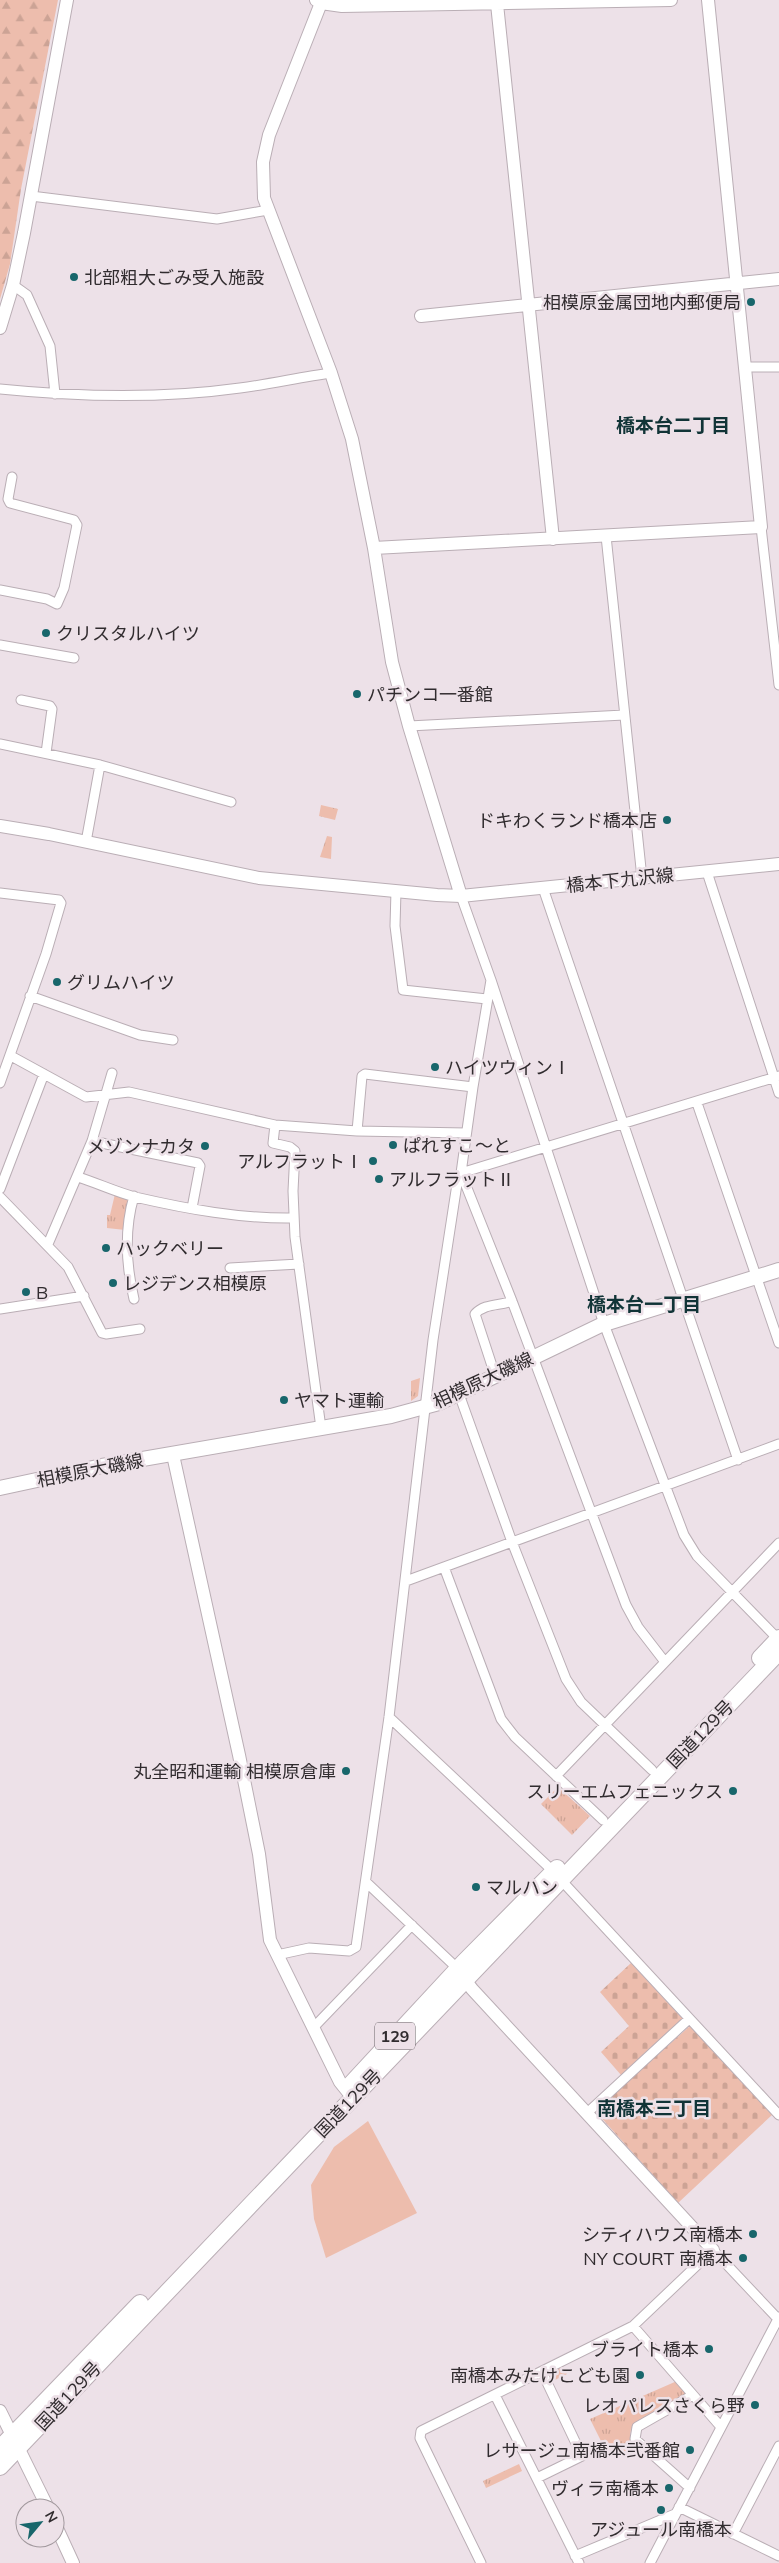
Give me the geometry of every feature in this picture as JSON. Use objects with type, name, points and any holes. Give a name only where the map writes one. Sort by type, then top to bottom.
[{"type":"highway","name":"国道129号","points":[[557,1876],[603,1820],[779,1643]]},
{"type":"highway","name":"国道129号","points":[[0,2467],[15,2441],[779,1643]]},
{"type":"highway","name":"国道129号","points":[[0,2448],[15,2441]]},
{"type":"main road","name":"相模原大磯線","points":[[0,1488],[37,1479],[391,1416],[426,1407],[459,1394],[533,1356],[604,1324],[779,1270]]},
{"type":"street","points":[[0,328],[13,285],[67,0]]},
{"type":"street","points":[[671,0],[550,1],[497,4],[390,3],[342,6],[319,2],[265,147],[263,185],[268,210],[331,372],[352,439],[374,548],[392,662],[409,726],[460,896],[491,980],[604,1324],[665,1486],[690,1546],[731,1593],[779,1643]]},
{"type":"street","points":[[708,0],[744,367],[779,685]]},
{"type":"street","points":[[497,4],[553,538]]},
{"type":"street","points":[[31,196],[217,219],[268,210]]},
{"type":"street","points":[[421,316],[779,279]]},
{"type":"street","points":[[13,285],[27,295],[50,346],[55,394]]},
{"type":"street","points":[[744,367],[779,367]]},
{"type":"street","points":[[0,389],[55,394],[177,394],[239,388],[331,372]]},
{"type":"street","points":[[0,590],[47,599],[57,604],[67,580],[77,525],[74,520],[10,504],[8,499],[12,477]]},
{"type":"street","points":[[374,548],[761,527]]},
{"type":"street","points":[[606,536],[642,878]]},
{"type":"street","points":[[0,645],[74,658]]},
{"type":"street","points":[[21,700],[50,706],[52,709],[46,753]]},
{"type":"street","points":[[409,726],[624,715]]},
{"type":"street","points":[[0,744],[100,765],[230,802]]},
{"type":"street","points":[[86,842],[100,765]]},
{"type":"street","name":"橋本下九沢線","points":[[0,826],[259,878],[460,896],[779,864]]},
{"type":"street","points":[[707,872],[777,1077],[779,1093]]},
{"type":"street","points":[[543,888],[738,1460]]},
{"type":"street","points":[[396,891],[395,926],[403,990],[487,999]]},
{"type":"street","points":[[0,894],[44,896],[61,901],[46,954],[0,1083]]},
{"type":"street","points":[[277,1955],[309,1948],[350,1951],[355,1949],[389,1717],[441,1281],[456,1193],[462,1173],[466,1133],[491,980]]},
{"type":"street","points":[[30,996],[140,1035],[173,1040]]},
{"type":"street","points":[[10,1056],[86,1097],[129,1092],[275,1125],[357,1131],[466,1133]]},
{"type":"street","points":[[48,1244],[92,1141],[112,1073]]},
{"type":"street","points":[[0,1189],[44,1074]]},
{"type":"street","points":[[357,1131],[362,1076],[365,1074],[473,1087]]},
{"type":"street","points":[[462,1173],[777,1077]]},
{"type":"street","points":[[697,1102],[779,1343]]},
{"type":"street","points":[[275,1125],[273,1143],[290,1147],[295,1151],[294,1218],[322,1428]]},
{"type":"street","points":[[92,1141],[198,1163],[200,1166],[192,1208]]},
{"type":"street","points":[[462,1173],[632,1618],[665,1662]]},
{"type":"street","points":[[78,1177],[134,1196],[192,1208],[251,1217],[294,1218]]},
{"type":"street","points":[[134,1196],[128,1222],[127,1270],[134,1299]]},
{"type":"street","points":[[0,1197],[48,1244],[72,1271],[102,1332],[106,1334],[140,1329]]},
{"type":"street","points":[[230,1268],[299,1264]]},
{"type":"street","points":[[0,1310],[84,1296]]},
{"type":"street","points":[[495,1375],[474,1314],[498,1303],[512,1301]]},
{"type":"street","points":[[459,1394],[512,1542],[566,1679],[581,1702],[652,1770]]},
{"type":"street","points":[[406,1580],[779,1444]]},
{"type":"street","points":[[173,1454],[223,1677],[259,1854],[270,1940],[313,2028],[349,2094]]},
{"type":"street","points":[[556,1776],[779,1543]]},
{"type":"street","points":[[444,1567],[501,1719],[514,1737],[603,1820]]},
{"type":"street","points":[[389,1717],[557,1876],[779,2115]]},
{"type":"street","points":[[366,1882],[462,1976],[586,2114],[779,2318],[650,2563]]},
{"type":"street","points":[[313,2028],[412,1925]]},
{"type":"street","points":[[586,2114],[689,2019]]},
{"type":"street","points":[[481,2563],[420,2438],[421,2431],[633,2326],[713,2250]]},
{"type":"street","points":[[633,2326],[721,2427]]},
{"type":"street","points":[[537,2478],[582,2456],[542,2372]]},
{"type":"street","points":[[495,2395],[577,2560],[677,2510],[779,2556]]},
{"type":"street","points":[[690,2488],[635,2439],[634,2434],[637,2427],[693,2395]]},
{"type":"street","points":[[0,2411],[43,2498]]},
{"type":"street","points":[[733,2534],[779,2446]]},
{"type":"street","points":[[65,2546],[73,2563]]},
{"type":"green space","points":[[0,0],[58,0],[21,189],[10,264],[0,299]]},
{"type":"green space","points":[[321,805],[338,809],[335,820],[319,816]]},
{"type":"green space","points":[[327,836],[332,837],[331,859],[320,857]]},
{"type":"green space","points":[[115,1194],[127,1198],[129,1202],[125,1230],[107,1228],[107,1215],[110,1215]]},
{"type":"green space","points":[[420,1378],[418,1396],[411,1401],[411,1381]]},
{"type":"green space","points":[[558,1787],[590,1816],[572,1835],[541,1804]]},
{"type":"green space","points":[[631,1963],[683,2019],[621,2075],[601,2052],[629,2026],[600,1992]]},
{"type":"green space","points":[[690,2026],[772,2115],[678,2203],[597,2113],[596,2109]]},
{"type":"green space","points":[[368,2121],[417,2213],[326,2258],[314,2219],[311,2185],[334,2147]]},
{"type":"green space","points":[[563,2366],[567,2374],[551,2382],[548,2377],[549,2373]]},
{"type":"green space","points":[[677,2381],[687,2392],[686,2395],[631,2429],[630,2436],[634,2443],[618,2458],[613,2448],[606,2451],[590,2419]]},
{"type":"green space","points":[[519,2464],[522,2471],[486,2488],[483,2481]]},
{"type":"place","name":"北部粗大ごみ受入施設","points":[[74,277]]},
{"type":"place","name":"相模原金属団地内郵便局","points":[[751,302]]},
{"type":"place","name":"クリスタルハイツ","points":[[46,633]]},
{"type":"place","name":"パチンコ一番館","points":[[357,694]]},
{"type":"place","name":"ドキわくランド橋本店","points":[[667,820]]},
{"type":"place","name":"グリムハイツ","points":[[57,982]]},
{"type":"place","name":"ハイツウィンⅠ","points":[[435,1067]]},
{"type":"place","name":"ぱれすこ～と","points":[[393,1145]]},
{"type":"place","name":"メゾンナカタ","points":[[205,1146]]},
{"type":"place","name":"アルフラットⅠ","points":[[373,1161]]},
{"type":"place","name":"アルフラットⅡ","points":[[379,1179]]},
{"type":"place","name":"ハックベリー","points":[[106,1248]]},
{"type":"place","name":"レジデンス相模原","points":[[113,1283]]},
{"type":"place","name":"B","points":[[26,1292]]},
{"type":"place","name":"ヤマト運輸","points":[[284,1400]]},
{"type":"place","name":"丸全昭和運輸 相模原倉庫","points":[[346,1771]]},
{"type":"place","name":"スリーエムフェニックス","points":[[733,1791]]},
{"type":"place","name":"マルハン","points":[[476,1887]]},
{"type":"place","name":"シティハウス南橋本","points":[[753,2234]]},
{"type":"place","name":"NY COURT 南橋本","points":[[743,2258]]},
{"type":"place","name":"ブライト橋本","points":[[709,2349]]},
{"type":"place","name":"南橋本みたけこども園","points":[[640,2375]]},
{"type":"place","name":"レオパレスさくら野","points":[[755,2405]]},
{"type":"place","name":"レサージュ南橋本弐番館","points":[[690,2450]]},
{"type":"place","name":"ヴィラ南橋本","points":[[669,2488]]},
{"type":"place","name":"アジュール南橋本","points":[[661,2510]]},
{"type":"district","name":"橋本台二丁目","points":[[673,425]]},
{"type":"district","name":"橋本台一丁目","points":[[644,1304]]},
{"type":"district","name":"南橋本三丁目","points":[[654,2108]]}]
